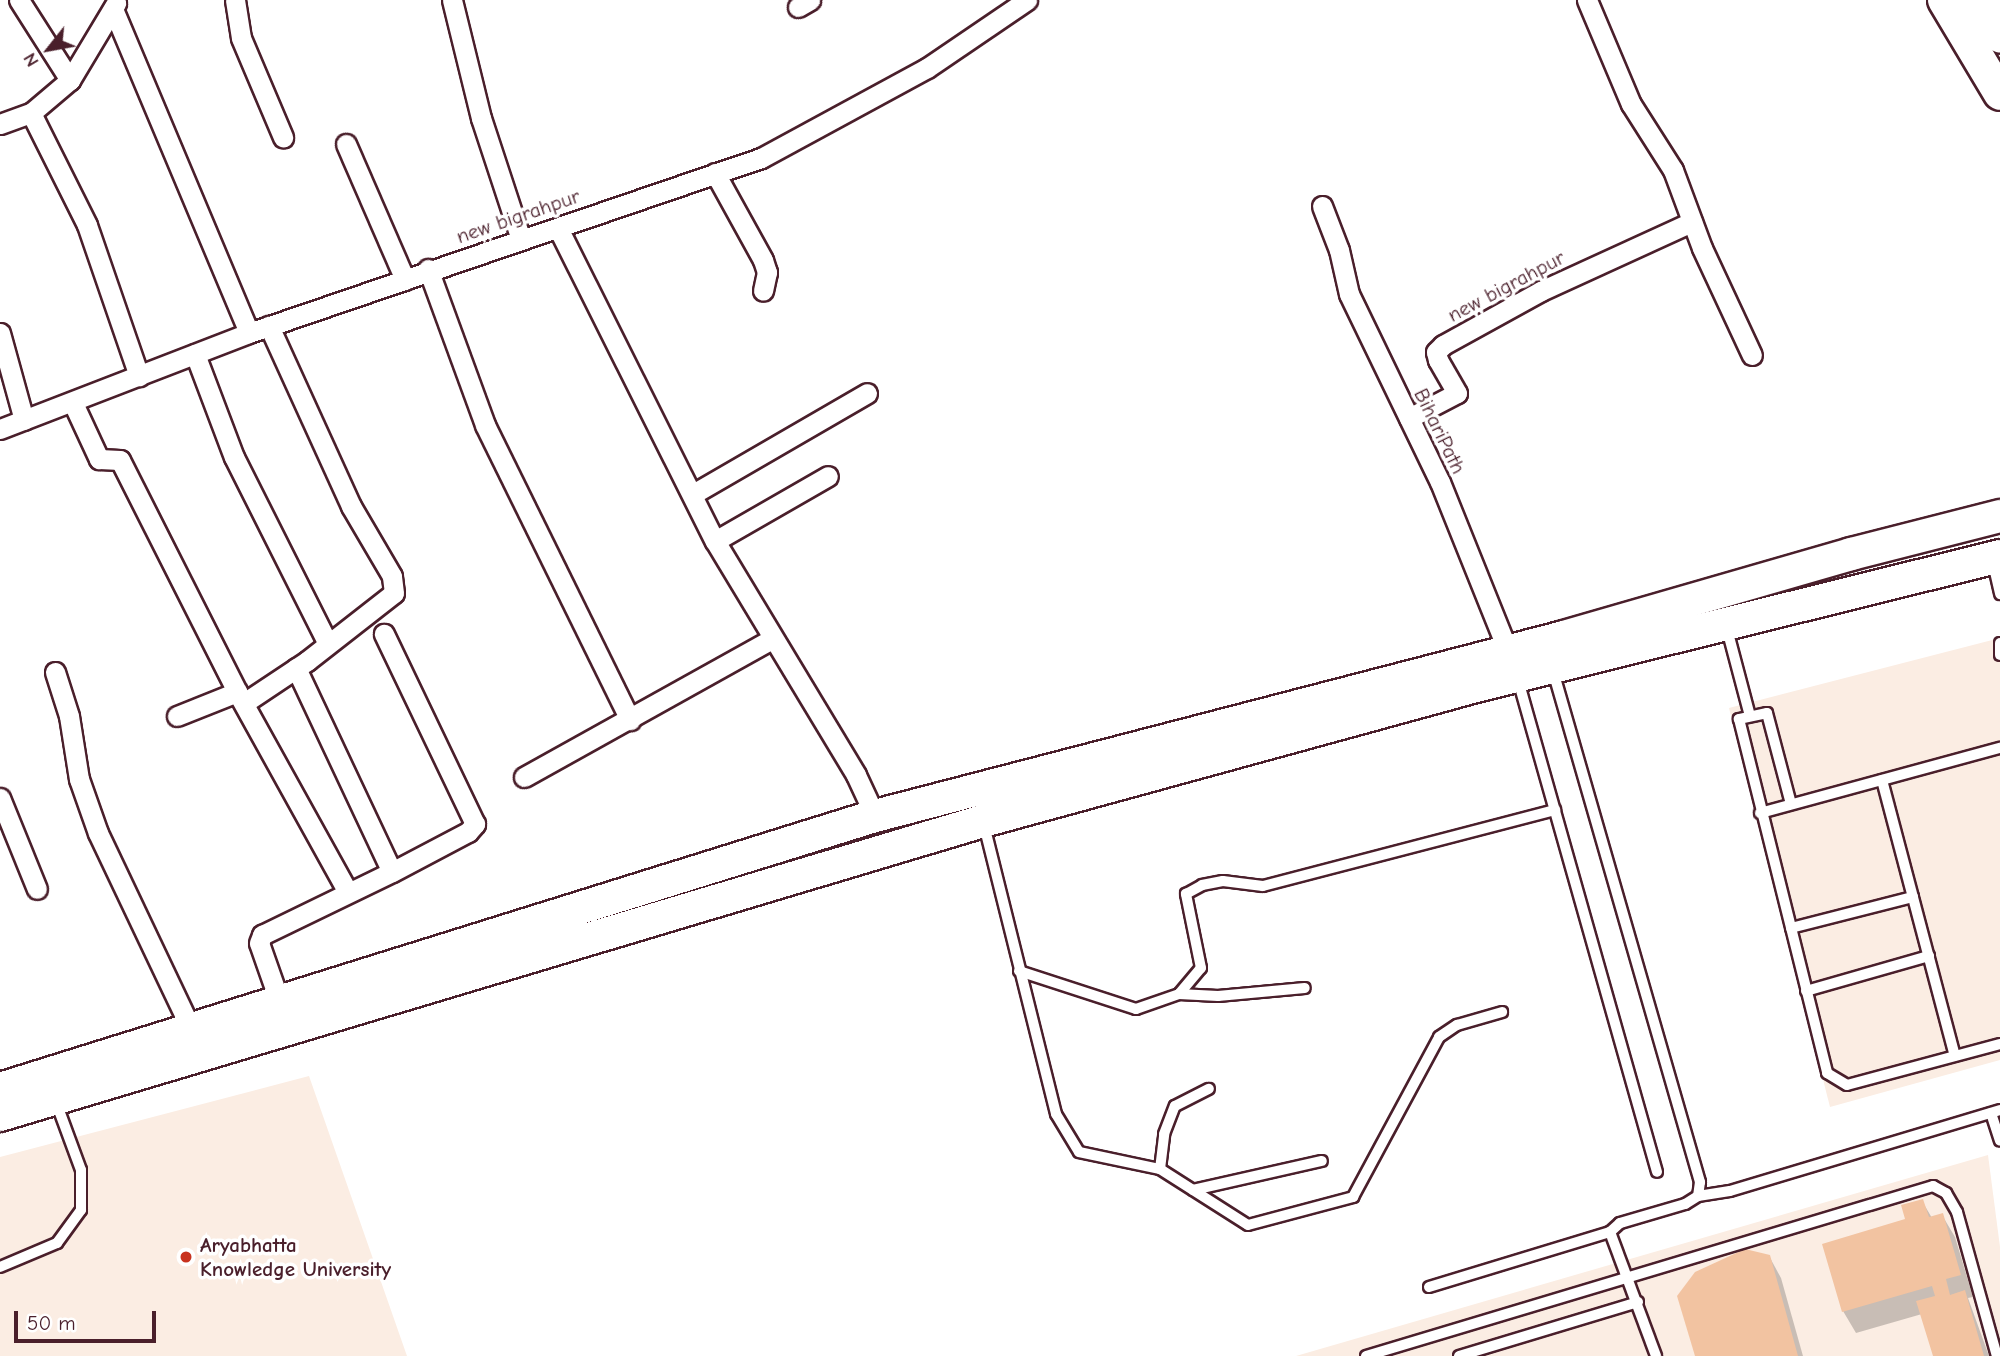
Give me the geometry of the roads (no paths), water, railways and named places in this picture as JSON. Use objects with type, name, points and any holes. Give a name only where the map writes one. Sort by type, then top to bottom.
[{"type":"highway","points":[[1980,0],[2000,33]]},
{"type":"main road","points":[[1944,0],[2000,94]]},
{"type":"main road","points":[[0,1115],[54,1098],[196,1041],[279,1000],[804,872],[978,806],[1512,664],[2000,516]]},
{"type":"main road","points":[[1512,664],[1551,667],[1996,557]]},
{"type":"main road","points":[[0,1089],[196,1041],[488,951],[795,841],[875,816],[978,806]]},
{"type":"main road","points":[[795,841],[804,872]]},
{"type":"street","points":[[19,0],[70,80]]},
{"type":"street","points":[[235,0],[241,37],[283,137]]},
{"type":"street","points":[[452,0],[481,118],[521,240]]},
{"type":"street","name":"new bigrahpur","points":[[0,429],[249,333],[761,158],[824,127],[927,68],[1027,0]]},
{"type":"street","points":[[1587,0],[1631,104],[1672,170],[1692,222],[1752,355]]},
{"type":"street","points":[[0,124],[31,113],[70,80],[116,5]]},
{"type":"street","points":[[116,5],[249,333]]},
{"type":"street","points":[[31,113],[87,225],[139,376]]},
{"type":"street","points":[[346,144],[405,280]]},
{"type":"street","points":[[715,173],[763,260],[767,272],[763,291]]},
{"type":"street","name":"BihariPath","points":[[1322,206],[1339,250],[1349,294],[1470,554],[1512,664]]},
{"type":"street","name":"new bigrahpur","points":[[1409,418],[1457,393],[1438,360],[1436,352],[1443,345],[1552,285],[1692,222]]},
{"type":"street","points":[[558,228],[715,541],[856,775],[875,816]]},
{"type":"street","points":[[428,270],[481,417],[630,719]]},
{"type":"street","points":[[177,716],[240,697],[296,668],[386,602],[394,593],[394,584],[351,506],[269,326]]},
{"type":"street","points":[[0,332],[24,420]]},
{"type":"street","points":[[195,354],[234,457],[328,643]]},
{"type":"street","points":[[693,494],[867,393]]},
{"type":"street","points":[[73,403],[99,459],[120,460],[240,697],[348,892]]},
{"type":"street","points":[[715,541],[828,476]]},
{"type":"street","points":[[279,1000],[259,943],[262,935],[392,872],[468,832],[475,824],[384,634]]},
{"type":"street","points":[[524,776],[772,639]]},
{"type":"street","points":[[296,668],[392,872]]},
{"type":"street","points":[[55,671],[69,716],[79,779],[98,834],[196,1041]]},
{"type":"street","points":[[0,798],[37,888]]},
{"type":"lane","points":[[1996,557],[2000,594]]},
{"type":"lane","points":[[1725,622],[1750,716]]},
{"type":"lane","points":[[2000,643],[2000,655]]},
{"type":"lane","points":[[1512,664],[1657,1172]]},
{"type":"lane","points":[[1551,667],[1700,1182],[1698,1196]]},
{"type":"lane","points":[[1791,804],[1767,713],[1739,719],[1760,813],[1827,1073],[1836,1081],[1847,1085],[2000,1044]]},
{"type":"lane","points":[[1760,813],[2000,748]]},
{"type":"lane","points":[[1882,780],[1955,1056]]},
{"type":"lane","points":[[978,806],[1056,1114],[1079,1152],[1160,1169],[1248,1225],[1353,1197],[1439,1037],[1457,1025],[1502,1012]]},
{"type":"lane","points":[[1179,994],[1201,968],[1186,894],[1202,885],[1223,881],[1264,886],[1555,810]]},
{"type":"lane","points":[[1791,929],[1913,897]]},
{"type":"lane","points":[[1807,991],[1928,956]]},
{"type":"lane","points":[[1019,971],[1136,1009],[1179,994],[1218,996],[1305,988]]},
{"type":"lane","points":[[1160,1169],[1164,1134],[1175,1106],[1209,1089]]},
{"type":"lane","points":[[0,1267],[57,1243],[81,1210],[81,1170],[54,1098]]},
{"type":"lane","points":[[1429,1287],[1610,1232],[1620,1223],[1698,1196],[1730,1191],[1995,1111],[2000,1141]]},
{"type":"lane","points":[[1193,1191],[1322,1161]]},
{"type":"lane","points":[[1366,1356],[1933,1186],[1946,1194],[1957,1212],[1997,1356]]},
{"type":"lane","points":[[1610,1232],[1630,1278],[1656,1356]]},
{"type":"lane","points":[[1459,1356],[1638,1302]]},
{"type":"place","name":"Aryabhatta Knowledge University","points":[[186,1257]]}]
